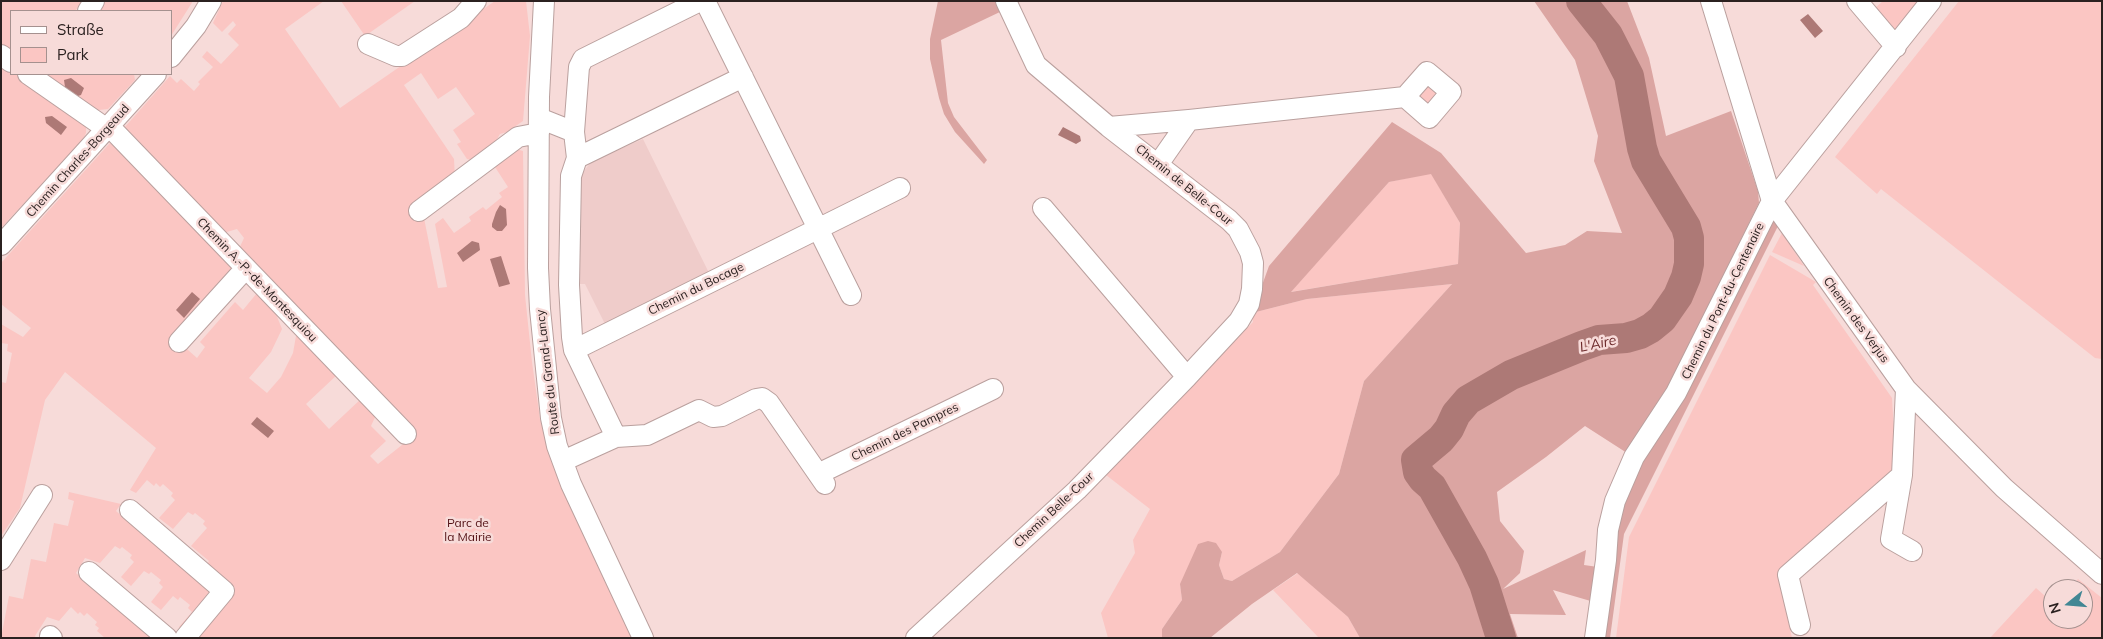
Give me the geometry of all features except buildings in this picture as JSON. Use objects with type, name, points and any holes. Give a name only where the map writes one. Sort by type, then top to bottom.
[{"type":"street","points":[[172,56],[196,26],[211,1]]},
{"type":"street","points":[[368,44],[396,56],[402,56],[461,18],[476,1]]},
{"type":"street","name":"Route du Grand-Lancy","points":[[544,1],[539,126],[538,268],[542,341],[551,418],[563,461],[587,520],[643,638]]},
{"type":"street","points":[[616,437],[574,350],[569,285],[578,67],[583,59],[700,1]]},
{"type":"street","points":[[705,1],[743,77],[810,232],[851,295]]},
{"type":"street","name":"Chemin de Belle-Cour","points":[[1006,1],[1036,65],[1230,220],[1245,241],[1252,262],[1252,289],[1249,304],[1239,321],[1187,377]]},
{"type":"street","name":"Chemin des Verjus","points":[[1710,1],[1772,201],[1906,390],[2004,488],[2102,574]]},
{"type":"street","points":[[1857,1],[1896,47]]},
{"type":"street","name":"Chemin du Pont-du-Centenaire","points":[[1595,638],[1608,530],[1615,501],[1627,470],[1641,444],[1676,393],[1772,201],[1931,1]]},
{"type":"street","name":"Chemin A.-P.-de-Montesquiou","points":[[29,75],[108,128],[406,434]]},
{"type":"street","name":"Chemin Charles-Borgeaud","points":[[1,245],[154,75]]},
{"type":"street","points":[[540,187],[743,77]]},
{"type":"street","name":"Chemin de Belle-Cour","points":[[1110,126],[1189,120],[1405,97]]},
{"type":"street","points":[[1159,164],[1189,120]]},
{"type":"street","points":[[419,211],[518,137],[539,126],[574,132]]},
{"type":"street","name":"Chemin du Bocage","points":[[574,350],[900,188]]},
{"type":"street","points":[[1043,208],[1187,377]]},
{"type":"street","points":[[179,342],[246,268]]},
{"type":"street","name":"Chemin Belle-Cour","points":[[916,638],[1077,490],[1187,377]]},
{"type":"street","name":"Chemin des Pampres","points":[[563,461],[616,437],[647,435],[699,410],[713,417],[722,416],[756,399],[762,398],[769,403],[821,479],[992,389]]},
{"type":"street","points":[[1906,390],[1902,475],[1891,539],[1912,551]]},
{"type":"street","points":[[1800,625],[1788,575],[1902,475]]},
{"type":"street","points":[[1,560],[42,494]]},
{"type":"street","points":[[130,510],[224,591],[186,638]]},
{"type":"street","points":[[89,572],[167,638]]},
{"type":"shaded area","points":[[938,1],[998,1],[1002,11],[941,40],[948,103],[954,117],[987,160],[984,164],[955,132],[944,114],[939,98],[930,59],[930,39]]},
{"type":"shaded area","points":[[1534,1],[1627,1],[1649,58],[1666,136],[1731,111],[1758,191],[1759,203],[1666,392],[1627,453],[1585,426],[1497,492],[1500,521],[1524,551],[1520,573],[1503,589],[1586,550],[1584,565],[1598,567],[1594,602],[1553,590],[1566,615],[1510,614],[1518,638],[1360,638],[1348,617],[1297,573],[1252,604],[1210,638],[1162,638],[1162,629],[1182,600],[1180,584],[1198,544],[1208,541],[1216,543],[1222,552],[1219,565],[1224,579],[1232,581],[1280,552],[1339,474],[1364,381],[1452,284],[1307,299],[1252,313],[1269,266],[1392,122],[1441,153],[1526,253],[1565,245],[1587,231],[1622,233],[1594,161],[1598,136],[1575,60]],"holes":[[[1431,174],[1460,223],[1458,264],[1291,292],[1389,182]]]},
{"type":"shaded area","points":[[1808,14],[1823,31],[1815,38],[1800,20]]},
{"type":"shaded area","points":[[71,78],[84,88],[81,95],[78,96],[65,87],[64,80]]},
{"type":"shaded area","points":[[52,116],[67,127],[61,135],[46,123],[45,117]]},
{"type":"shaded area","points":[[1063,127],[1080,136],[1081,141],[1076,144],[1058,135]]},
{"type":"shaded area","points":[[643,139],[710,275],[606,326],[585,284],[578,284],[579,177],[592,161]]},
{"type":"shaded area","points":[[500,205],[506,209],[507,225],[502,231],[497,231],[492,227],[492,224]]},
{"type":"shaded area","points":[[1774,221],[1777,222],[1778,226],[1624,534],[1610,638],[1599,638],[1616,529],[1625,492],[1769,224]]},
{"type":"shaded area","points":[[472,241],[479,243],[480,250],[463,262],[457,253]]},
{"type":"shaded area","points":[[501,256],[510,284],[499,287],[490,259]]},
{"type":"shaded area","points":[[192,292],[200,299],[184,318],[176,310]]},
{"type":"shaded area","points":[[257,417],[274,431],[268,438],[251,424]]},
{"type":"green space","points":[[1,1],[87,1],[84,7],[79,6],[76,10],[10,10],[10,57],[1,51]]},
{"type":"green space","points":[[103,1],[193,1],[172,34],[172,10],[99,10]]},
{"type":"green space","name":"Parc de la Mairie","points":[[223,1],[324,1],[285,29],[340,108],[495,1],[526,1],[530,36],[523,121],[507,132],[500,134],[491,149],[476,161],[467,159],[457,144],[461,142],[453,130],[475,114],[456,87],[438,99],[421,73],[404,85],[454,159],[455,179],[423,213],[438,288],[447,287],[435,224],[443,218],[454,233],[471,221],[469,217],[483,207],[486,210],[502,197],[499,193],[508,187],[495,167],[516,149],[523,151],[525,295],[540,419],[581,522],[633,638],[191,638],[235,588],[207,564],[209,561],[191,546],[207,528],[203,524],[205,521],[195,513],[193,515],[188,512],[173,529],[159,518],[175,500],[171,496],[173,493],[163,484],[160,487],[156,483],[154,486],[147,480],[136,493],[130,490],[156,448],[65,372],[45,400],[20,508],[1,536],[1,382],[6,383],[12,353],[7,351],[8,344],[1,343],[1,324],[23,337],[31,328],[1,304],[1,263],[110,143],[115,147],[118,144],[236,265],[179,342],[197,358],[205,347],[200,342],[235,302],[243,310],[257,293],[276,314],[282,329],[271,352],[249,378],[267,393],[281,377],[293,353],[296,336],[304,333],[338,374],[306,404],[329,429],[363,397],[376,415],[371,426],[386,441],[370,456],[378,464],[407,441],[238,251],[244,238],[237,229],[220,234],[124,128],[170,76],[177,83],[181,79],[194,91],[200,84],[198,82],[213,67],[202,57],[207,51],[221,64],[239,45],[228,34],[236,25],[233,21],[222,32],[213,23]]},
{"type":"green space","points":[[341,1],[415,1],[365,36]]},
{"type":"green space","points":[[1883,1],[1921,1],[1898,30],[1893,30],[1874,9]]},
{"type":"green space","points":[[1959,1],[2102,1],[2102,359],[2095,358],[1881,189],[1877,194],[1835,157]]},
{"type":"green space","points":[[1,63],[10,69],[10,75],[17,75],[80,119],[86,126],[86,133],[83,140],[1,228]]},
{"type":"green space","points":[[36,75],[134,75],[135,80],[108,109],[90,111]]},
{"type":"green space","points":[[1427,84],[1438,94],[1428,106],[1416,96]]},
{"type":"green space","points":[[1431,173],[1460,223],[1458,264],[1290,292],[1389,182]]},
{"type":"green space","points":[[1782,233],[1804,266],[1772,252]]},
{"type":"green space","points":[[1770,255],[1816,282],[1813,285],[1892,398],[1896,467],[1778,574],[1792,638],[1616,638],[1629,537]]},
{"type":"green space","points":[[1452,284],[1364,381],[1339,474],[1280,552],[1232,581],[1224,579],[1219,565],[1222,552],[1180,584],[1182,600],[1162,629],[1162,638],[1108,638],[1101,613],[1135,553],[1133,540],[1150,509],[1106,475],[1253,322],[1252,313],[1307,299]]},
{"type":"green space","points":[[69,492],[121,504],[116,511],[213,595],[185,632],[179,627],[192,612],[188,608],[190,605],[180,597],[178,600],[173,596],[161,610],[151,602],[163,587],[159,583],[161,580],[151,572],[149,574],[144,571],[131,586],[121,577],[134,562],[130,558],[132,555],[122,547],[120,549],[115,546],[100,563],[85,558],[76,573],[153,638],[105,638],[97,631],[99,628],[95,625],[97,622],[87,613],[84,616],[80,612],[78,614],[71,607],[59,621],[47,617],[35,636],[36,638],[1,638],[9,596],[23,599],[31,559],[46,562],[54,523],[68,526],[74,501],[68,499]]},
{"type":"green space","points":[[1298,573],[1348,617],[1360,638],[1319,638],[1273,590]]},
{"type":"green space","points":[[2036,588],[2043,594],[2043,629],[2093,629],[2093,591],[2102,598],[2102,638],[1990,638]]},
{"type":"waterway","name":"L'Aire","points":[[1501,638],[1484,584],[1472,558],[1432,487],[1418,472],[1416,460],[1441,439],[1449,429],[1456,414],[1468,400],[1511,375],[1599,340],[1626,338],[1651,328],[1662,319],[1678,296],[1689,264],[1689,238],[1686,227],[1646,161],[1629,76],[1608,35],[1581,1]]}]
